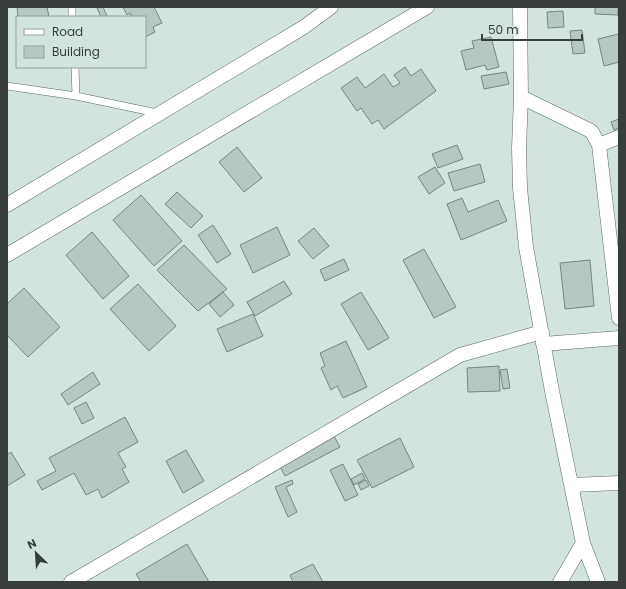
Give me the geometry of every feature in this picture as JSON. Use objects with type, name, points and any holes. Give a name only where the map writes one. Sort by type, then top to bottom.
[{"type":"street","points":[[7,205],[304,27],[331,7]]},
{"type":"street","points":[[7,255],[427,7]]},
{"type":"street","points":[[520,7],[522,97],[519,148],[520,188],[526,247],[583,543],[598,582]]},
{"type":"street","points":[[522,97],[589,130],[592,132],[599,145],[619,318]]},
{"type":"street","points":[[599,145],[619,137]]},
{"type":"street","points":[[71,582],[460,355],[543,338],[619,338]]},
{"type":"street","points":[[572,485],[619,484]]},
{"type":"street","points":[[560,582],[583,543]]},
{"type":"lane","points":[[75,68],[76,96]]},
{"type":"lane","points":[[7,86],[76,96],[159,114]]},
{"type":"building","points":[[17,7],[47,7],[49,16],[18,16]]},
{"type":"building","points":[[103,7],[107,16],[101,16],[97,8]]},
{"type":"building","points":[[123,7],[154,7],[162,23],[153,27],[155,32],[146,36],[146,16],[132,16],[130,13],[127,15]]},
{"type":"building","points":[[595,7],[618,7],[618,15],[595,14]]},
{"type":"building","points":[[563,11],[564,27],[548,28],[547,12]]},
{"type":"building","points":[[582,30],[585,53],[573,54],[570,31]]},
{"type":"building","points":[[619,34],[619,62],[604,66],[598,39]]},
{"type":"building","points":[[491,37],[499,67],[487,70],[485,65],[466,70],[461,51],[474,48],[472,41]]},
{"type":"building","points":[[405,67],[411,76],[421,69],[436,91],[384,129],[378,120],[372,124],[361,108],[357,111],[341,88],[357,77],[365,88],[384,74],[393,87],[400,83],[394,75]]},
{"type":"building","points":[[506,72],[509,84],[484,89],[481,76]]},
{"type":"building","points":[[619,119],[619,128],[614,130],[611,122]]},
{"type":"building","points":[[457,145],[463,159],[438,168],[432,154]]},
{"type":"building","points":[[237,147],[262,178],[244,192],[219,162]]},
{"type":"building","points":[[480,164],[485,182],[454,191],[448,173]]},
{"type":"building","points":[[435,167],[445,183],[429,194],[418,177]]},
{"type":"building","points":[[177,192],[203,216],[191,228],[165,204]]},
{"type":"building","points":[[141,195],[182,241],[154,266],[113,220]]},
{"type":"building","points":[[462,198],[468,212],[498,200],[507,221],[461,240],[447,204]]},
{"type":"building","points":[[213,225],[231,254],[217,263],[198,235]]},
{"type":"building","points":[[277,227],[290,255],[253,273],[240,245]]},
{"type":"building","points":[[314,228],[329,246],[313,259],[298,241]]},
{"type":"building","points":[[92,232],[129,276],[103,299],[66,255]]},
{"type":"building","points":[[184,245],[227,289],[198,311],[157,270]]},
{"type":"building","points":[[424,249],[456,307],[434,318],[403,260]]},
{"type":"building","points":[[344,259],[349,270],[325,281],[320,270]]},
{"type":"building","points":[[590,260],[594,306],[565,309],[560,263]]},
{"type":"building","points":[[284,281],[292,294],[255,316],[247,302]]},
{"type":"building","points":[[138,284],[176,326],[149,351],[110,309]]},
{"type":"building","points":[[24,288],[60,327],[28,357],[7,335],[7,304]]},
{"type":"building","points":[[223,292],[234,305],[220,317],[209,304]]},
{"type":"building","points":[[361,292],[389,338],[368,350],[341,304]]},
{"type":"building","points":[[253,314],[263,336],[227,352],[217,329]]},
{"type":"building","points":[[346,341],[367,387],[343,398],[337,386],[331,390],[321,368],[325,366],[320,353]]},
{"type":"building","points":[[499,366],[500,391],[468,392],[467,368]]},
{"type":"building","points":[[507,369],[510,388],[503,389],[500,370]]},
{"type":"building","points":[[93,372],[100,384],[68,405],[61,394]]},
{"type":"building","points":[[86,402],[94,418],[82,424],[74,408]]},
{"type":"building","points":[[125,417],[138,442],[118,453],[126,467],[122,469],[129,482],[102,498],[98,489],[86,495],[74,473],[42,490],[37,481],[56,471],[49,458]]},
{"type":"building","points":[[334,436],[340,447],[285,476],[279,465]]},
{"type":"building","points":[[400,438],[414,467],[372,488],[357,460]]},
{"type":"building","points":[[186,450],[204,481],[183,493],[166,461]]},
{"type":"building","points":[[11,452],[25,475],[7,486],[7,455]]},
{"type":"building","points":[[343,464],[358,495],[345,501],[330,470]]},
{"type":"building","points":[[362,473],[365,479],[354,485],[351,479]]},
{"type":"building","points":[[292,480],[293,484],[286,487],[297,512],[288,517],[275,487]]},
{"type":"building","points":[[366,480],[369,486],[361,490],[358,484]]},
{"type":"building","points":[[187,544],[209,582],[141,582],[136,574]]},
{"type":"building","points":[[313,564],[323,582],[293,582],[290,575]]}]
